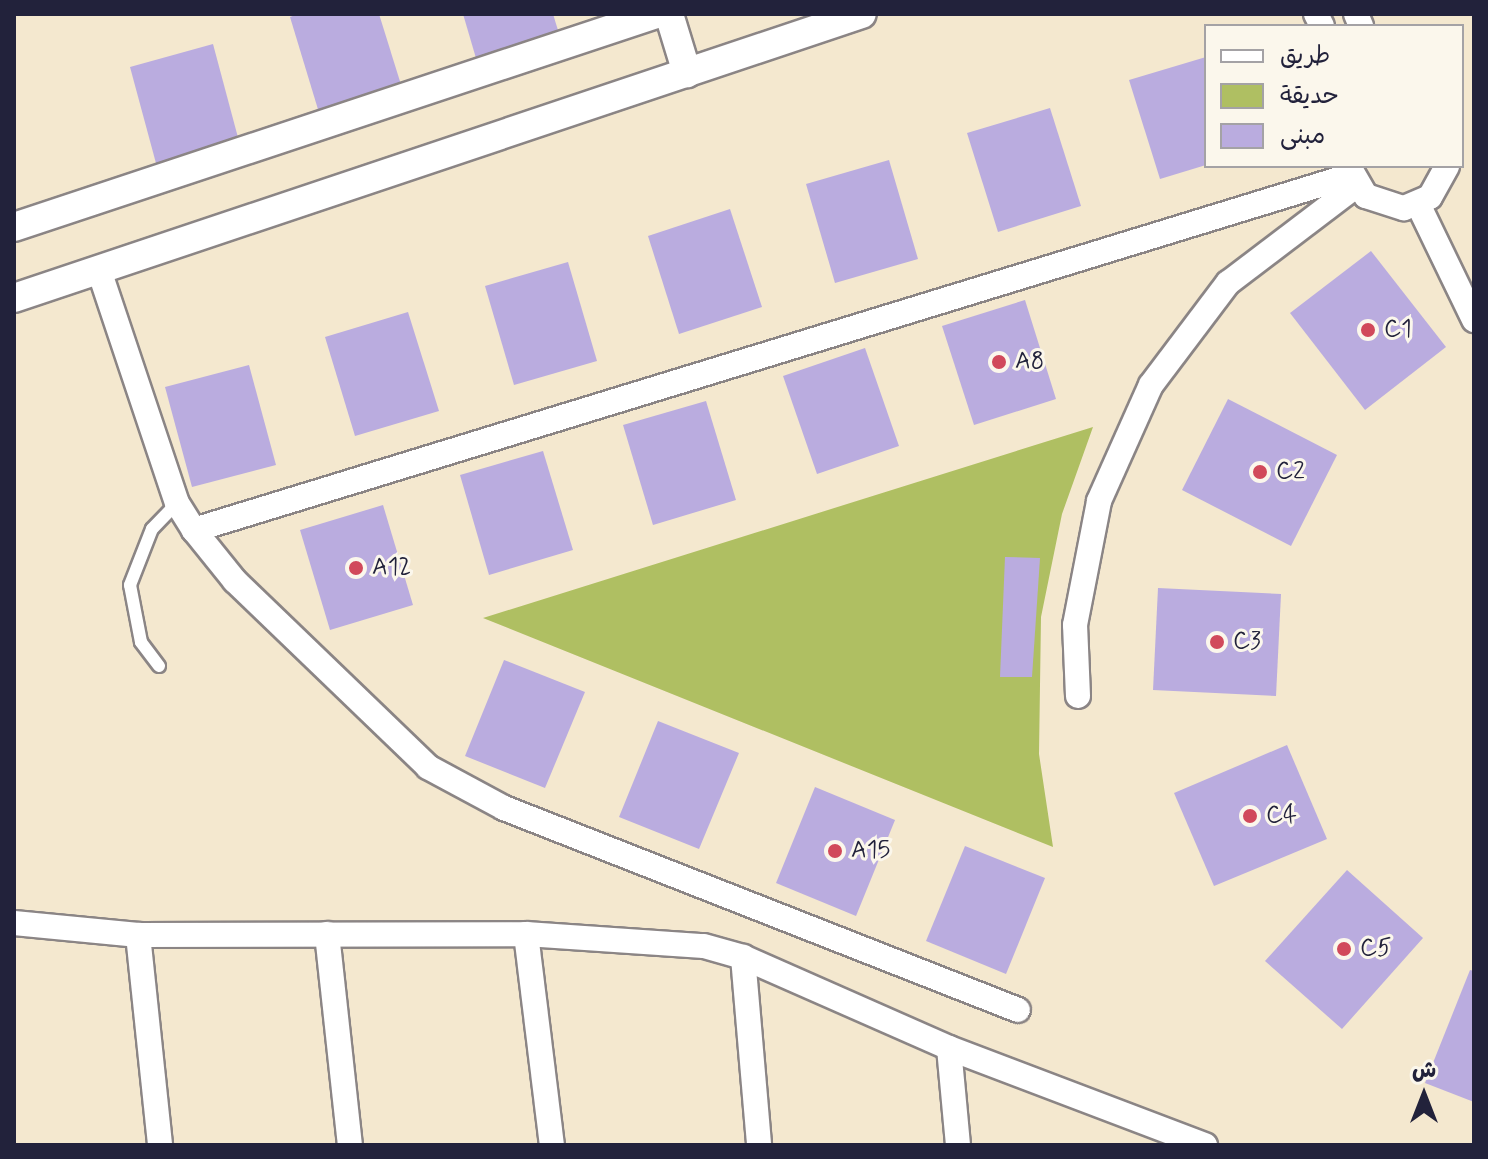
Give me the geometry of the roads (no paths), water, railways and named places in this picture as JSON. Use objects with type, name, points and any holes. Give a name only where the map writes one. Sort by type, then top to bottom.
[{"type":"street","points":[[14,227],[656,14]]},
{"type":"street","points":[[669,14],[687,73]]},
{"type":"street","points":[[14,298],[862,14]]},
{"type":"street","points":[[1353,175],[1377,203],[1418,204],[1440,185],[1446,168]]},
{"type":"street","points":[[194,530],[1353,175]]},
{"type":"street","points":[[1078,696],[1075,625],[1099,501],[1151,385],[1228,283],[1353,175]]},
{"type":"street","points":[[1418,204],[1474,320]]},
{"type":"street","points":[[99,270],[177,503],[194,530],[235,581],[428,767],[504,808],[1018,1010]]},
{"type":"street","points":[[14,923],[138,935],[526,934],[660,941],[743,957],[949,1048],[1158,1135],[1205,1145]]},
{"type":"street","points":[[327,934],[350,1145]]},
{"type":"street","points":[[526,934],[552,1145]]},
{"type":"street","points":[[138,935],[160,1145]]},
{"type":"street","points":[[743,957],[759,1145]]},
{"type":"street","points":[[949,1048],[958,1145]]},
{"type":"lane","points":[[159,666],[141,642],[130,585],[152,529],[177,503]]},
{"type":"place","name":"C1","points":[[1368,330]]},
{"type":"place","name":"A8","points":[[999,362]]},
{"type":"place","name":"C2","points":[[1260,472]]},
{"type":"place","name":"A12","points":[[356,568]]},
{"type":"place","name":"C3","points":[[1217,642]]},
{"type":"place","name":"C4","points":[[1250,816]]},
{"type":"place","name":"A15","points":[[835,851]]},
{"type":"place","name":"C5","points":[[1344,949]]}]
